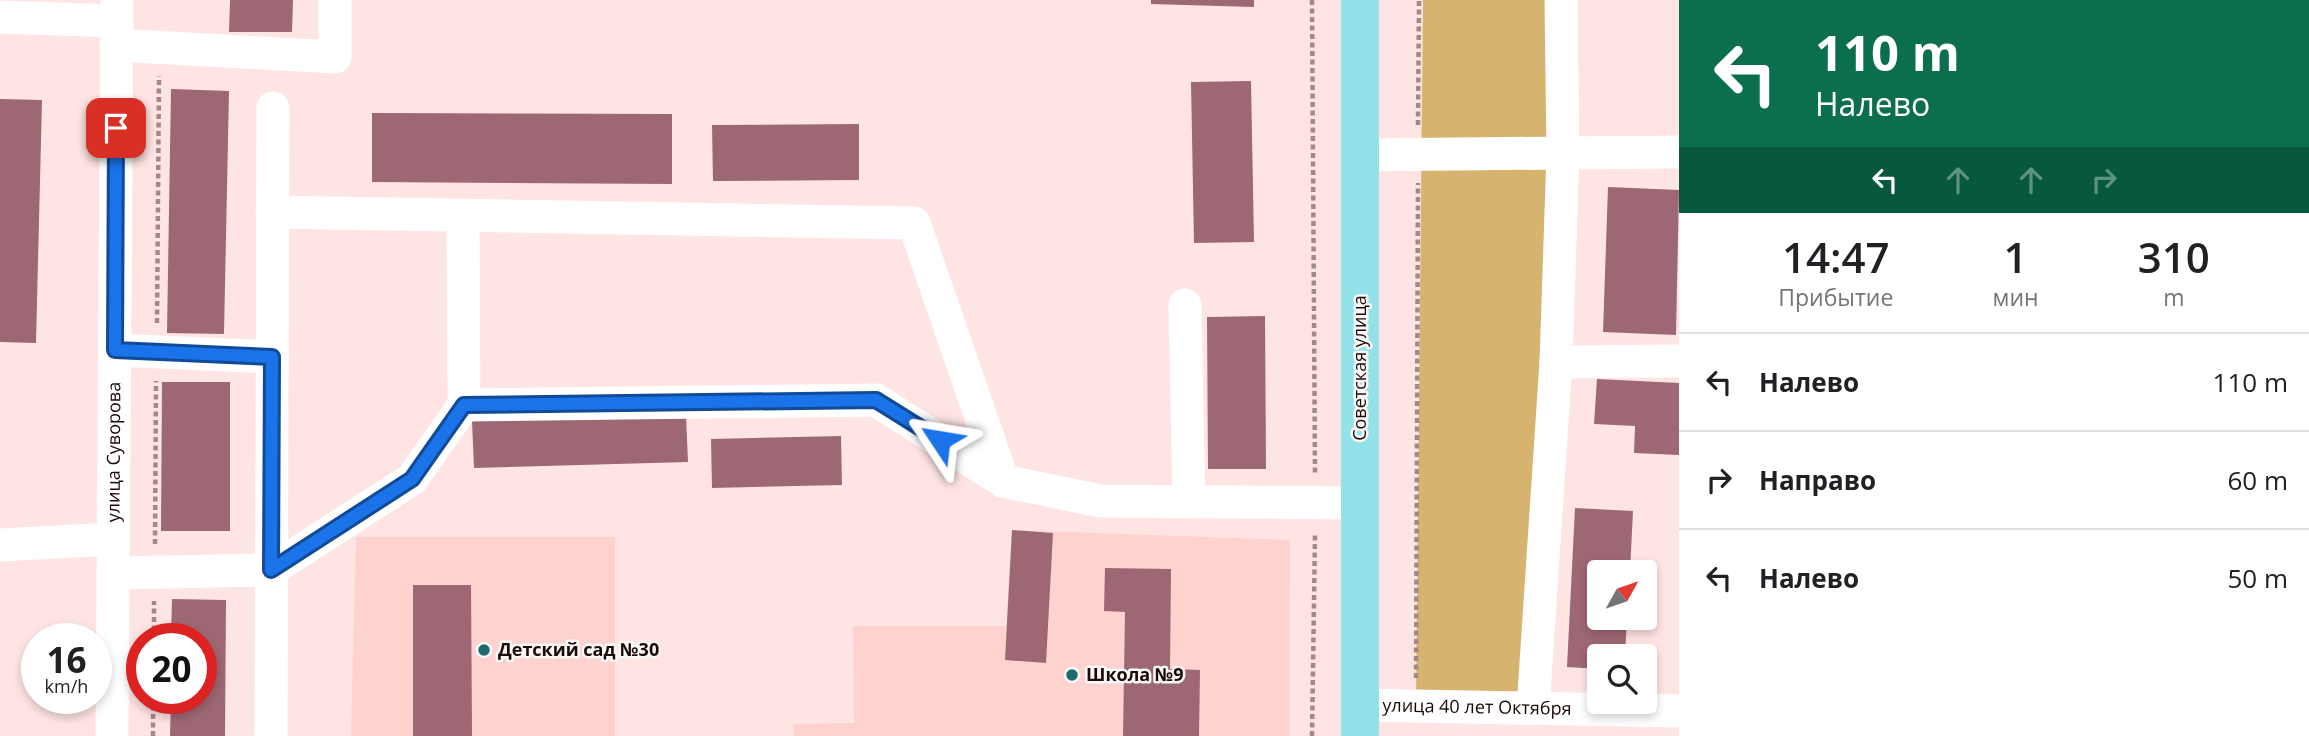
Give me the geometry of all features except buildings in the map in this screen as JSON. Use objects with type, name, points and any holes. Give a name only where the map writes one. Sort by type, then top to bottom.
[{"type":"main road","name":"Советская улица","points":[[1360,0],[1360,721]]},
{"type":"street","points":[[0,17],[116,22],[335,57],[335,0]]},
{"type":"street","points":[[1533,708],[1556,362],[1563,153],[1561,0]]},
{"type":"street","name":"улица Суворова","points":[[112,736],[116,22]]},
{"type":"street","points":[[271,736],[273,108]]},
{"type":"street","points":[[1360,155],[1418,157],[1679,152]]},
{"type":"street","points":[[272,212],[914,223],[1003,481]]},
{"type":"street","points":[[113,573],[271,570],[412,479],[464,405],[463,215]]},
{"type":"street","points":[[1185,305],[1189,502]]},
{"type":"street","points":[[115,350],[272,357]]},
{"type":"street","points":[[1556,362],[1679,361]]},
{"type":"street","points":[[464,405],[876,400],[1003,481],[1101,501],[1360,503]]},
{"type":"street","points":[[0,545],[113,539]]},
{"type":"street","name":"улица 40 лет Октября","points":[[1360,721],[1416,706],[1679,710]]},
{"type":"path","points":[[1312,0],[1315,503],[1312,736]]},
{"type":"path","points":[[1416,706],[1419,0]]},
{"type":"path","points":[[153,714],[153,736]]},
{"type":"shaded area","points":[[1423,0],[1561,0],[1533,708],[1416,706]]},
{"type":"shaded area","name":"Школа №9","points":[[1012,530],[1290,540],[1289,736],[794,736],[794,724],[854,723],[853,626],[1006,626]]},
{"type":"shaded area","name":"Детский сад №30","points":[[356,537],[615,537],[615,736],[351,736]]},
{"type":"place","name":"Детский сад №30","points":[[484,650]]},
{"type":"place","name":"Школа №9","points":[[1072,675]]},
{"type":"route","points":[[116,128],[115,350],[272,357],[271,570],[412,479],[464,405],[876,400],[940,440]]}]
